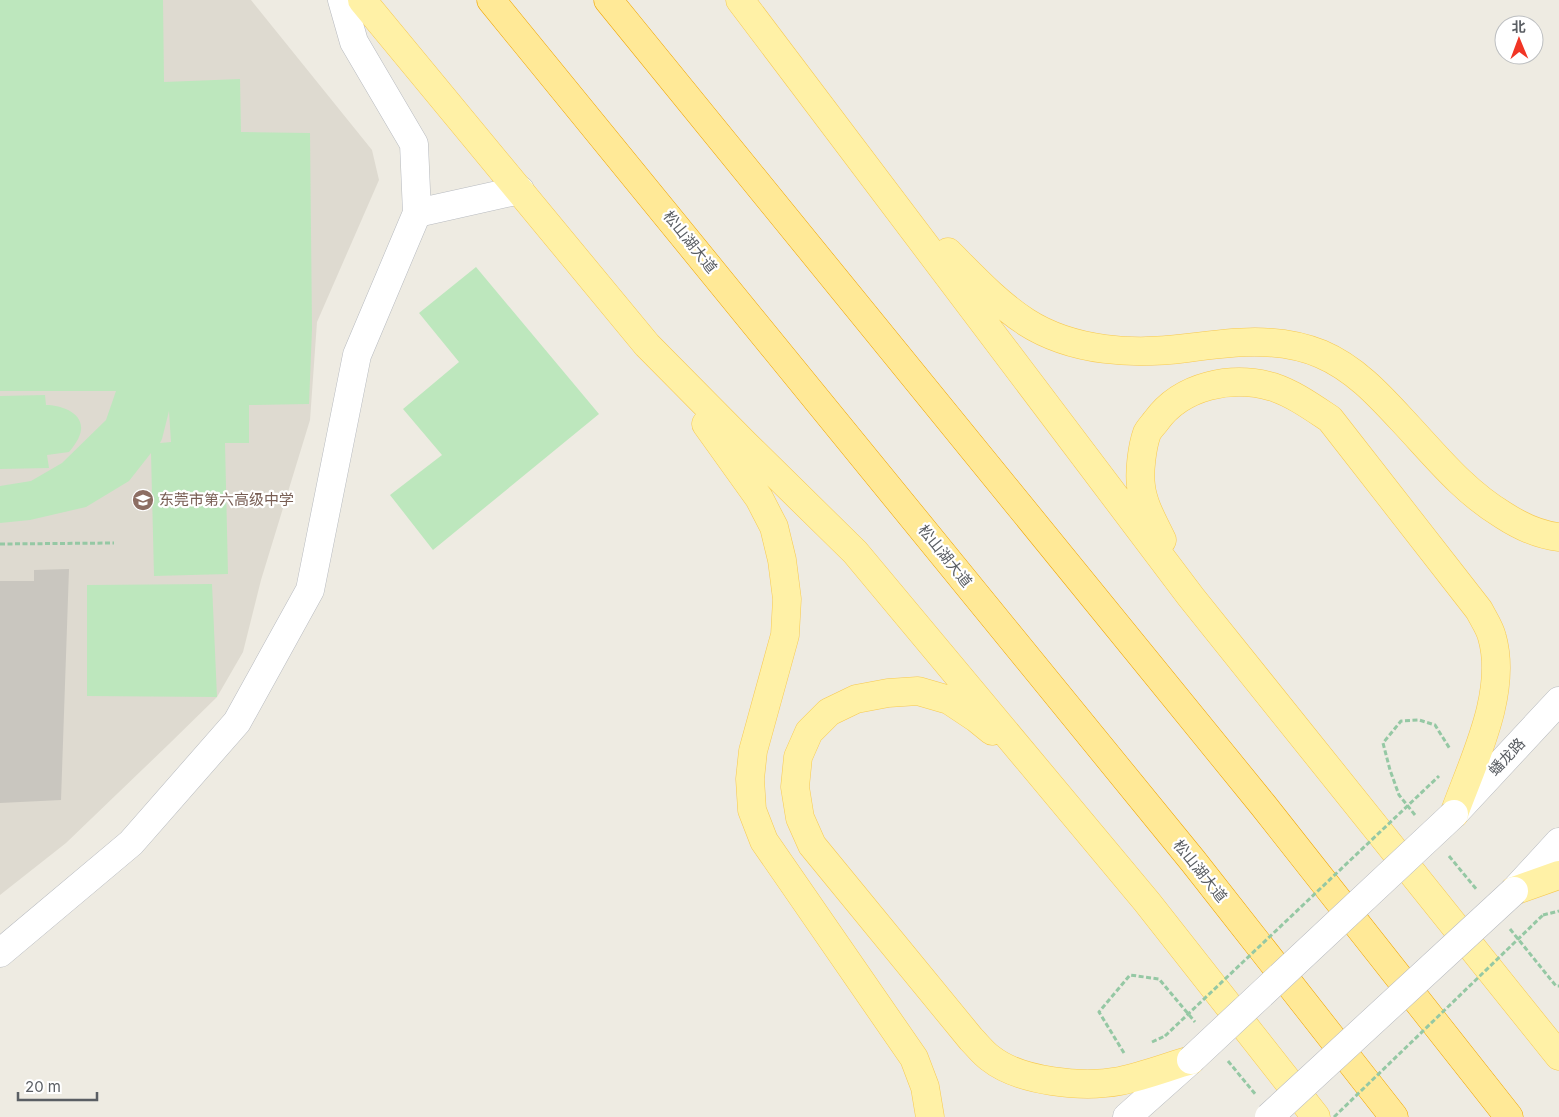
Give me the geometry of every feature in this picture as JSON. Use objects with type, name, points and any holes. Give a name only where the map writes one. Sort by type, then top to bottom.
[{"type":"highway","name":"松山湖大道","points":[[491,0],[1186,854],[1394,1117]]},
{"type":"highway","points":[[608,0],[1263,806],[1509,1117]]},
{"type":"main road","points":[[362,0],[647,345],[759,498],[774,527],[782,560],[787,599],[785,635],[753,751],[750,779],[752,810],[764,841],[914,1058],[925,1087],[930,1117]]},
{"type":"main road","points":[[740,0],[1190,597],[1559,1056]]},
{"type":"main road","points":[[876,180],[979,283],[1003,305],[1027,323],[1055,337],[1094,347],[1120,350],[1160,351],[1257,341],[1292,345],[1322,354],[1348,368],[1373,388],[1465,487],[1490,507],[1517,524],[1550,536],[1559,537]]},
{"type":"main road","points":[[647,345],[855,552],[1147,902],[1316,1117]]},
{"type":"main road","points":[[1190,597],[1148,511],[1141,486],[1141,461],[1147,433],[1163,411],[1187,394],[1217,383],[1242,382],[1273,387],[1302,400],[1330,419],[1350,443],[1478,610],[1492,636],[1497,661],[1496,687],[1489,717],[1454,814]]},
{"type":"main road","points":[[1036,768],[976,718],[949,700],[918,691],[888,693],[856,699],[829,712],[809,732],[798,757],[795,787],[800,818],[812,845],[990,1059],[1019,1073],[1053,1082],[1085,1084],[1120,1081],[1191,1060]]},
{"type":"main road","points":[[1514,891],[1559,875]]},
{"type":"street","points":[[0,953],[131,843],[237,722],[310,590],[357,355],[417,213],[414,144],[354,42],[342,0]]},
{"type":"street","points":[[417,213],[520,190]]},
{"type":"street","name":"蟠龙路","points":[[1127,1117],[1191,1060],[1454,814],[1559,701]]},
{"type":"street","points":[[1265,1109],[1514,891],[1559,842]]},
{"type":"path","points":[[0,544],[114,543]]},
{"type":"path","points":[[1149,1043],[1165,1036],[1439,776]]},
{"type":"path","points":[[1334,1117],[1543,915],[1559,911]]},
{"type":"path","points":[[1125,1054],[1099,1012],[1130,975],[1159,979],[1198,1025]]},
{"type":"path","points":[[1223,1056],[1265,1109]]},
{"type":"shaded area","name":"东莞市第六高级中学","points":[[0,0],[251,0],[372,150],[379,180],[317,322],[310,420],[261,580],[243,652],[217,697],[66,843],[0,895]]},
{"type":"green space","points":[[0,0],[163,0],[164,82],[240,79],[241,132],[310,133],[312,329],[309,404],[249,405],[249,443],[225,443],[228,574],[154,576],[151,453],[129,481],[86,507],[30,520],[0,523],[0,486],[31,481],[62,463],[106,420],[116,391],[0,391]],"holes":[[[169,411],[171,442],[160,443]]]},
{"type":"green space","points":[[476,267],[599,414],[433,550],[390,495],[442,455],[403,409],[459,362],[419,313]]},
{"type":"green space","points":[[45,395],[46,405],[64,408],[78,418],[81,430],[76,442],[69,452],[47,455],[49,468],[0,469],[0,396]]},
{"type":"green space","points":[[212,584],[217,697],[87,696],[87,585]]},
{"type":"building","points":[[69,569],[61,800],[0,803],[0,581],[34,581],[34,570]]},
{"type":"place","name":"东莞市第六高级中学","points":[[143,500]]}]
